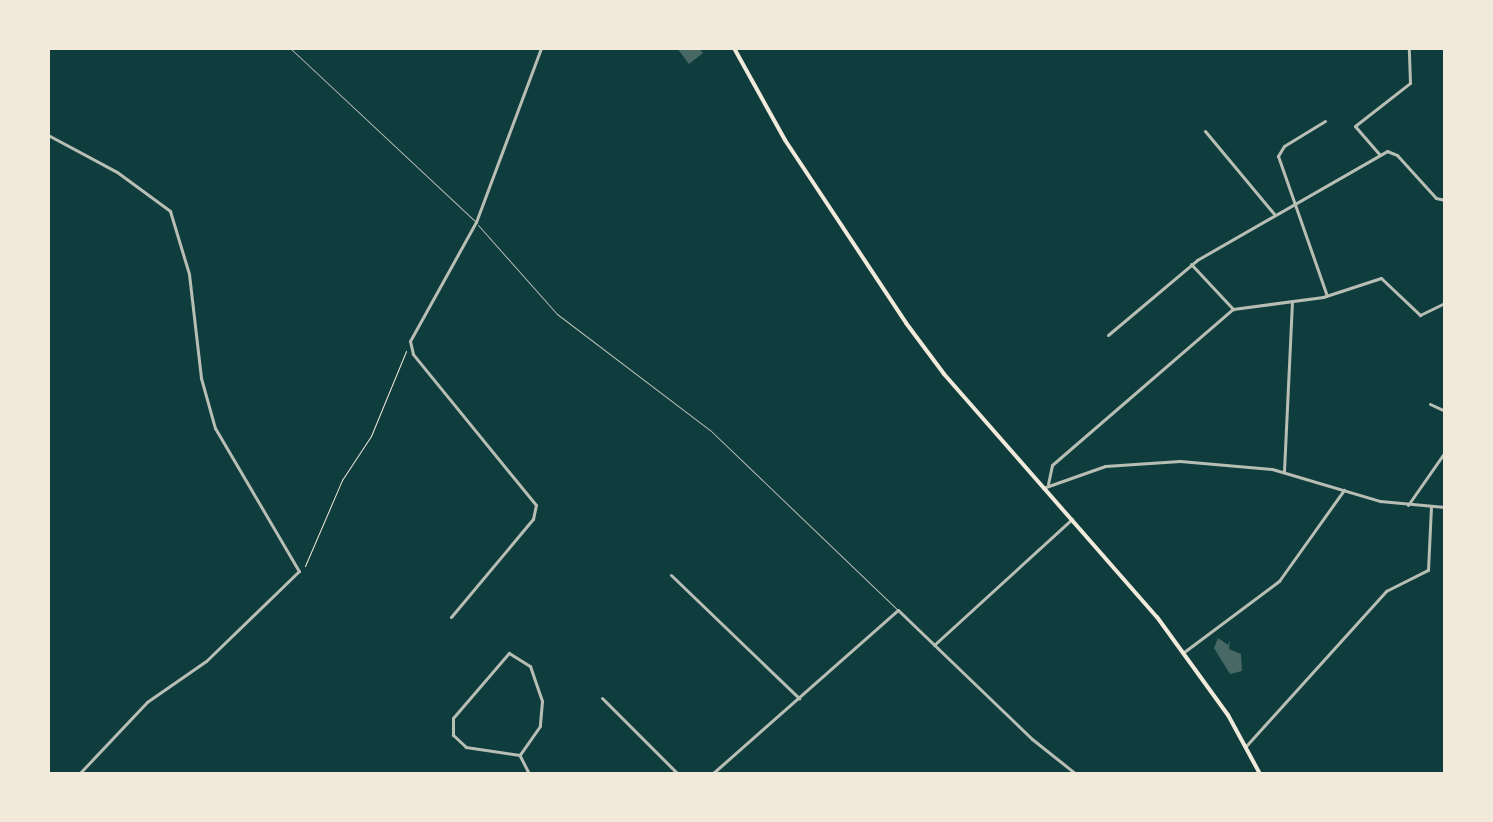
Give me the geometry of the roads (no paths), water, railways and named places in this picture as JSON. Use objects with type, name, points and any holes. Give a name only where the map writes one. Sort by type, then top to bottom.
[{"type":"main road","points":[[734,48],[801,167],[906,323],[1184,652],[1260,774]]},
{"type":"street","points":[[451,617],[532,520],[536,505],[413,354],[410,341],[476,222],[541,48]]},
{"type":"street","points":[[1380,155],[1355,126],[1410,83],[1409,48]]},
{"type":"street","points":[[1325,121],[1278,154],[1327,296]]},
{"type":"street","points":[[1205,131],[1275,215]]},
{"type":"street","points":[[48,135],[124,176],[170,211],[189,274],[201,378],[212,420],[238,473],[299,571],[210,658],[153,697],[79,774]]},
{"type":"street","points":[[1108,335],[1191,264],[1380,155],[1392,152],[1436,198],[1445,200]]},
{"type":"street","points":[[1191,264],[1233,309]]},
{"type":"street","points":[[1045,487],[1052,465],[1233,309],[1327,296],[1381,278],[1420,315],[1445,303]]},
{"type":"street","points":[[1284,471],[1292,301]]},
{"type":"street","points":[[1430,404],[1445,411]]},
{"type":"street","points":[[1407,506],[1445,452]]},
{"type":"street","points":[[1045,487],[1100,467],[1149,461],[1284,471],[1407,506],[1445,507]]},
{"type":"street","points":[[1184,652],[1279,581],[1344,490]]},
{"type":"street","points":[[1246,747],[1383,593],[1428,570],[1431,507]]},
{"type":"street","points":[[934,645],[1072,519]]},
{"type":"street","points":[[671,575],[799,698]]},
{"type":"street","points":[[712,774],[898,610],[1076,774]]},
{"type":"street","points":[[509,653],[528,662],[543,709],[539,728],[520,755],[466,747],[451,731],[456,713],[509,653]]},
{"type":"street","points":[[602,698],[678,774]]},
{"type":"street","points":[[520,755],[529,774]]},
{"type":"lane","points":[[290,48],[476,222],[557,314],[715,434],[898,610]]}]
